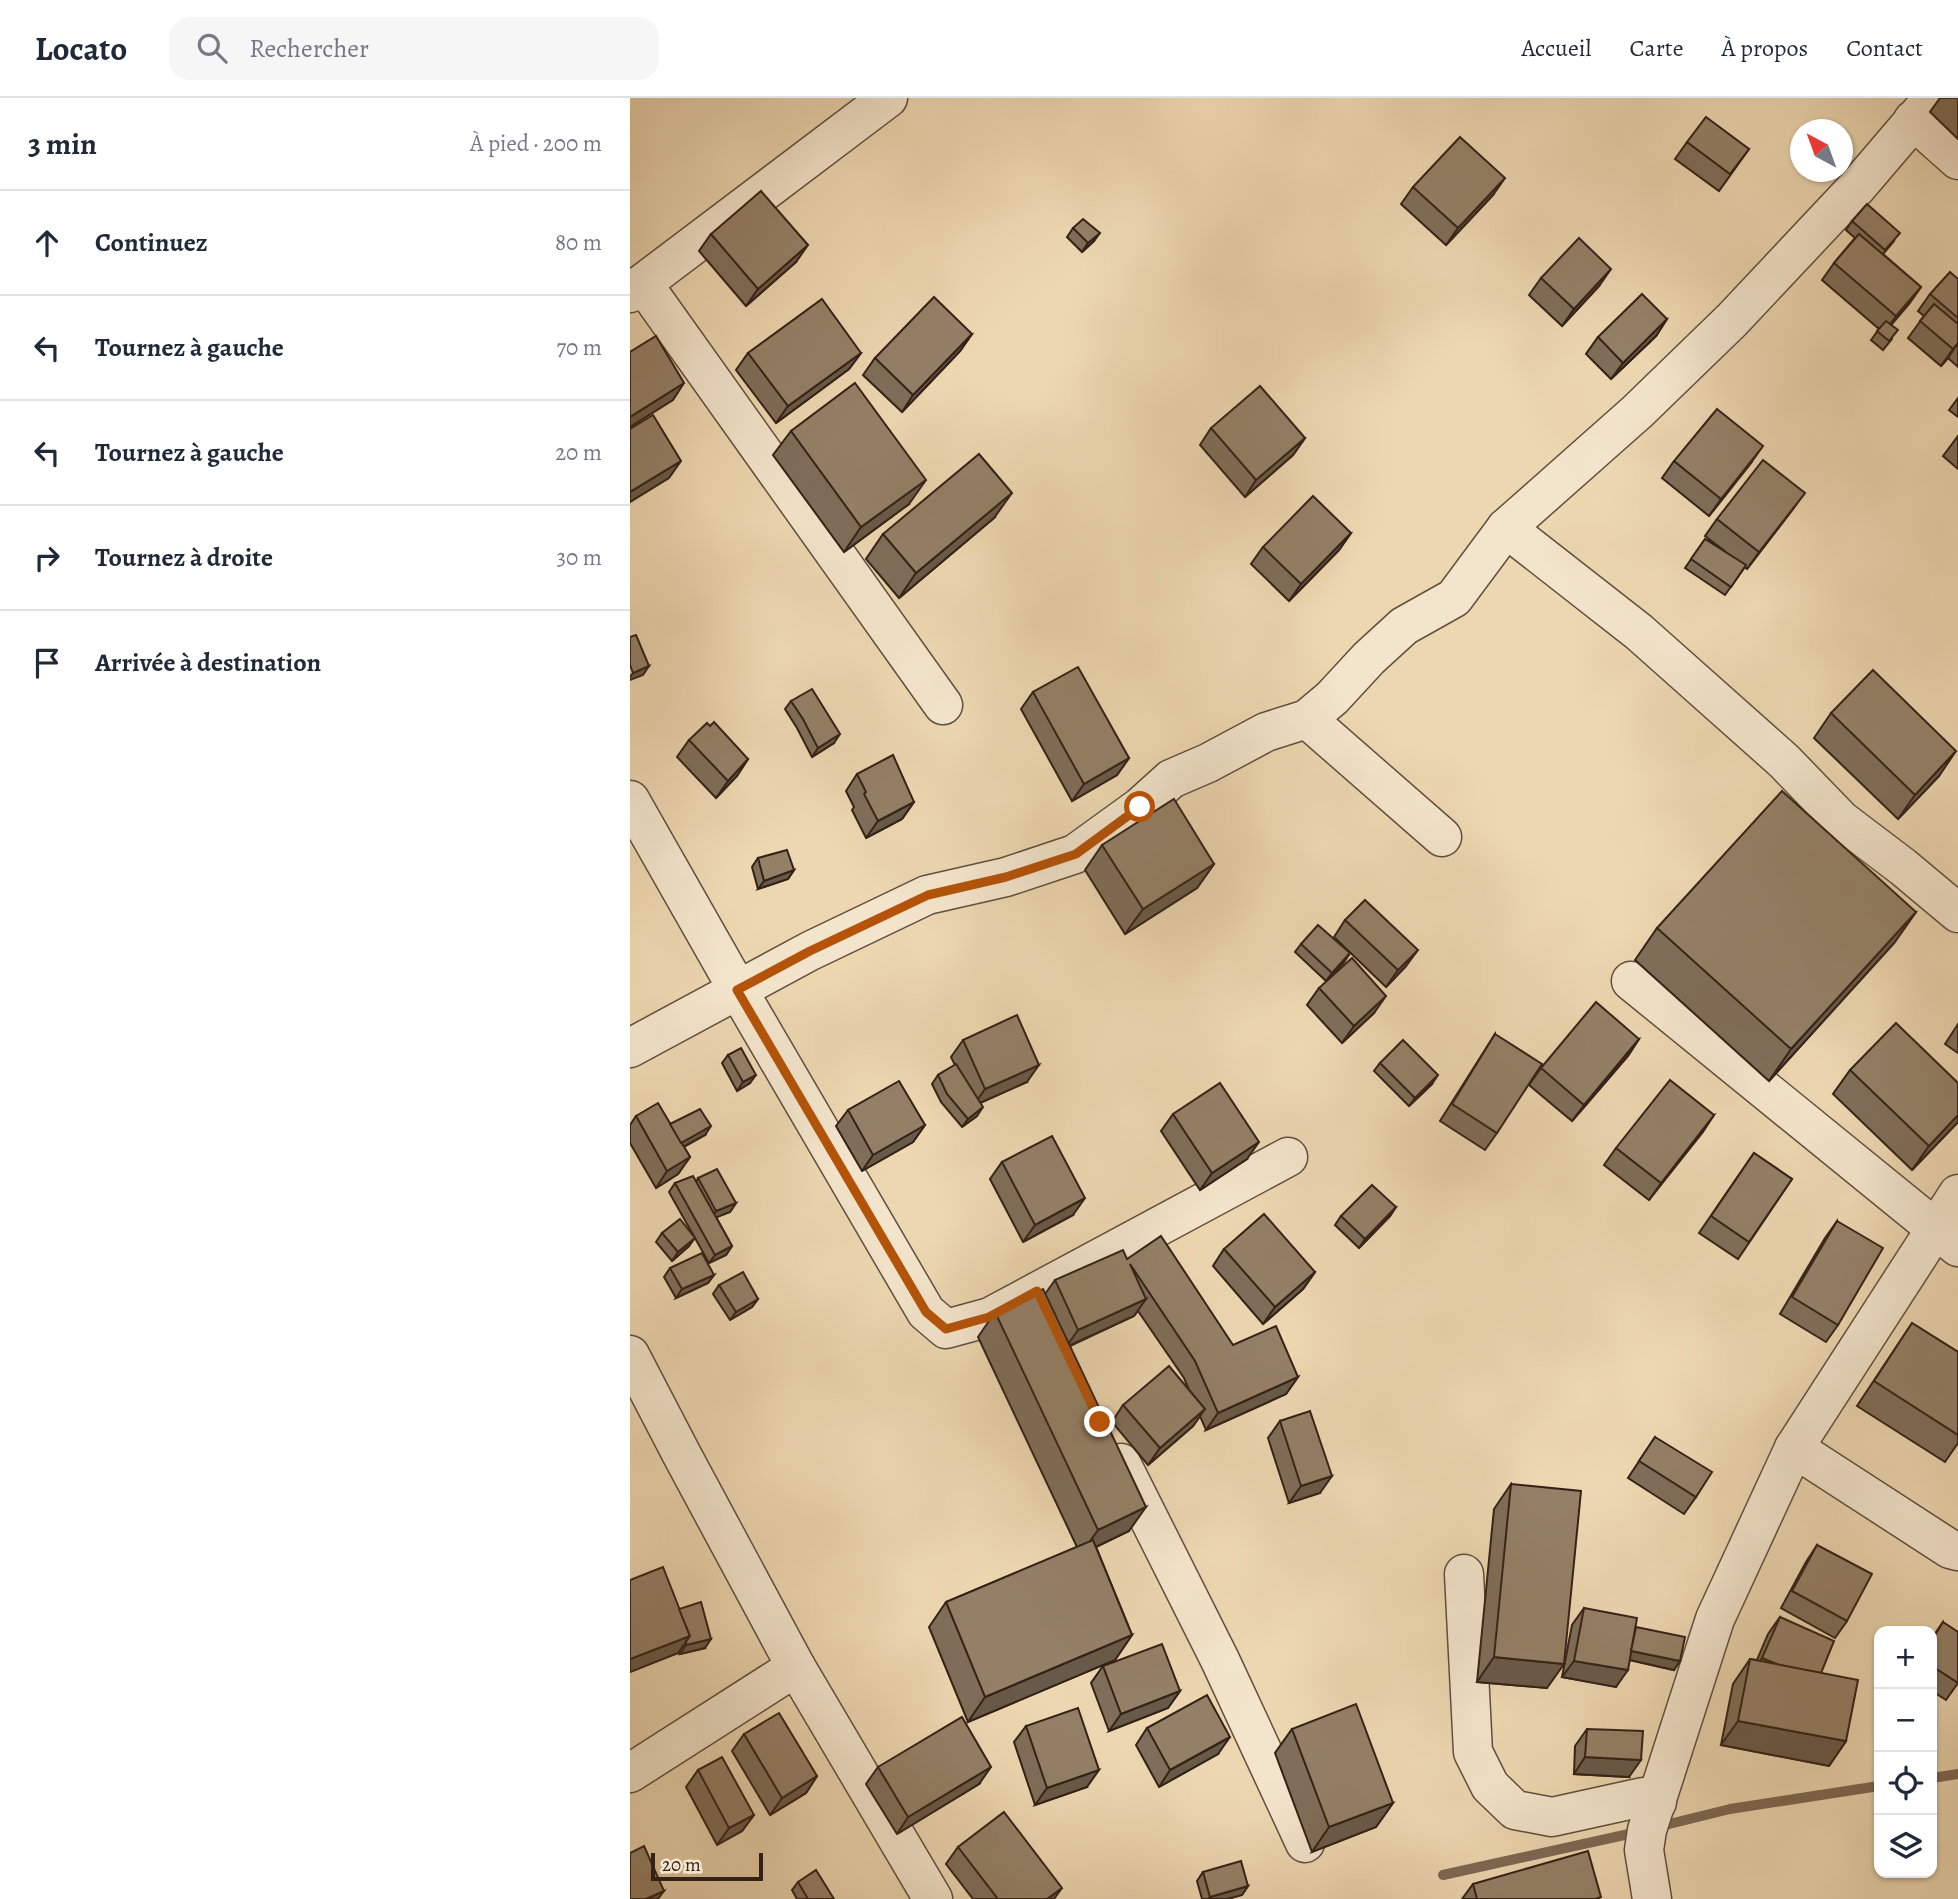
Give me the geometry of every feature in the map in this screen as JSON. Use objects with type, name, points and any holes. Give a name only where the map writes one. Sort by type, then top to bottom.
[{"type":"street","points":[[882,100],[636,288],[943,705]]},
{"type":"street","points":[[630,1048],[810,951],[928,895],[1006,877],[1076,854],[1140,807],[1171,779],[1266,732],[1307,719],[1332,698],[1369,657],[1404,626],[1454,598],[1506,528],[1637,412],[1732,320],[1857,187],[1922,106],[1958,160]]},
{"type":"street","points":[[1506,528],[1639,632],[1784,761],[1841,820],[1958,913]]},
{"type":"street","points":[[1307,719],[1443,837]]},
{"type":"street","points":[[630,800],[737,990],[926,1312],[946,1329],[989,1317],[1289,1157]]},
{"type":"street","points":[[1631,981],[1946,1238]]},
{"type":"street","points":[[1652,1899],[1644,1850],[1647,1830],[1715,1619],[1794,1448],[1946,1238],[1958,1195]]},
{"type":"street","points":[[1037,1291],[1054,1327]]},
{"type":"street","points":[[630,1354],[796,1667],[933,1899]]},
{"type":"street","points":[[1106,1434],[1220,1660],[1305,1843]]},
{"type":"street","points":[[1794,1448],[1950,1549],[1958,1551]]},
{"type":"street","points":[[1464,1574],[1473,1752],[1490,1786],[1515,1810],[1552,1817],[1643,1797],[1657,1802]]},
{"type":"street","points":[[630,1773],[796,1667]]},
{"type":"building","points":[[1706,117],[1749,149],[1730,174],[1687,142]]},
{"type":"building","points":[[1460,137],[1505,178],[1458,228],[1413,187]]},
{"type":"building","points":[[761,191],[808,245],[758,289],[711,234]]},
{"type":"building","points":[[1867,204],[1900,233],[1885,250],[1852,221]]},
{"type":"building","points":[[1083,219],[1100,233],[1088,243],[1073,228]]},
{"type":"building","points":[[1859,234],[1921,287],[1896,316],[1834,263]]},
{"type":"building","points":[[1579,238],[1611,269],[1574,309],[1541,278]]},
{"type":"building","points":[[1950,272],[1958,279],[1958,318],[1930,294]]},
{"type":"building","points":[[1642,294],[1667,319],[1623,363],[1598,337]]},
{"type":"building","points":[[934,297],[972,334],[913,395],[875,358]]},
{"type":"building","points":[[822,299],[861,353],[788,406],[748,353]]},
{"type":"building","points":[[1934,304],[1958,324],[1958,343],[1953,349],[1920,321]]},
{"type":"building","points":[[1886,321],[1898,330],[1889,341],[1877,331]]},
{"type":"building","points":[[656,336],[684,383],[630,417],[630,352]]},
{"type":"building","points":[[855,383],[926,480],[861,527],[791,431]]},
{"type":"building","points":[[1260,386],[1305,438],[1256,480],[1211,428]]},
{"type":"building","points":[[1717,409],[1763,446],[1721,499],[1674,461]]},
{"type":"building","points":[[653,415],[681,461],[630,492],[630,429]]},
{"type":"building","points":[[979,454],[1012,493],[916,573],[883,534]]},
{"type":"building","points":[[1763,460],[1805,493],[1759,552],[1717,519]]},
{"type":"building","points":[[1313,496],[1351,533],[1301,584],[1263,547]]},
{"type":"building","points":[[1705,539],[1746,565],[1731,587],[1691,559]]},
{"type":"building","points":[[636,635],[649,666],[633,673],[630,665],[630,637]]},
{"type":"building","points":[[1078,667],[1129,758],[1084,784],[1033,692]]},
{"type":"building","points":[[1873,670],[1956,751],[1915,795],[1831,713]]},
{"type":"building","points":[[812,689],[840,734],[818,748],[791,701]]},
{"type":"building","points":[[714,722],[748,759],[728,781],[689,740],[707,723],[710,726]]},
{"type":"building","points":[[893,755],[914,802],[878,821],[857,774]]},
{"type":"building","points":[[1782,791],[1916,912],[1791,1049],[1657,928]]},
{"type":"building","points":[[1174,799],[1214,864],[1143,909],[1102,845]]},
{"type":"building","points":[[787,850],[794,870],[764,881],[758,858]]},
{"type":"building","points":[[1365,900],[1418,950],[1398,970],[1345,920]]},
{"type":"building","points":[[1318,925],[1350,953],[1332,973],[1301,944]]},
{"type":"building","points":[[1352,958],[1386,996],[1354,1026],[1319,988]]},
{"type":"building","points":[[1596,1002],[1639,1039],[1584,1105],[1541,1068]]},
{"type":"building","points":[[1017,1015],[1039,1065],[985,1089],[963,1040]]},
{"type":"building","points":[[1896,1023],[1958,1083],[1958,1115],[1929,1146],[1850,1070]]},
{"type":"building","points":[[1495,1034],[1542,1064],[1497,1133],[1452,1104]]},
{"type":"building","points":[[1403,1040],[1438,1075],[1415,1098],[1380,1063]]},
{"type":"building","points":[[741,1048],[756,1075],[743,1082],[728,1055]]},
{"type":"building","points":[[956,1064],[983,1107],[968,1119],[947,1094],[938,1075]]},
{"type":"building","points":[[1670,1080],[1714,1115],[1661,1183],[1616,1148]]},
{"type":"building","points":[[899,1081],[925,1125],[873,1155],[848,1110]]},
{"type":"building","points":[[1220,1083],[1259,1142],[1212,1173],[1173,1114]]},
{"type":"building","points":[[658,1103],[690,1157],[667,1171],[636,1116]]},
{"type":"building","points":[[700,1109],[711,1126],[681,1143],[670,1124]]},
{"type":"building","points":[[1052,1136],[1085,1198],[1035,1225],[1002,1162]]},
{"type":"building","points":[[1754,1153],[1792,1179],[1749,1242],[1711,1216]]},
{"type":"building","points":[[717,1169],[736,1203],[716,1211],[698,1178]]},
{"type":"building","points":[[693,1176],[732,1246],[715,1255],[675,1183]]},
{"type":"building","points":[[1372,1185],[1396,1207],[1365,1239],[1341,1216]]},
{"type":"building","points":[[1264,1214],[1315,1272],[1275,1307],[1224,1249]]},
{"type":"building","points":[[680,1219],[695,1238],[678,1252],[662,1233]]},
{"type":"building","points":[[1837,1221],[1883,1248],[1838,1325],[1792,1297]]},
{"type":"building","points":[[1161,1236],[1233,1345],[1276,1326],[1298,1377],[1218,1413],[1195,1361],[1130,1264],[1146,1299],[1078,1330],[1055,1280],[1123,1250],[1127,1259]]},
{"type":"building","points":[[702,1253],[714,1275],[682,1289],[670,1268]]},
{"type":"building","points":[[743,1272],[758,1299],[736,1312],[719,1285]]},
{"type":"building","points":[[1043,1289],[1146,1507],[1098,1530],[995,1312]]},
{"type":"building","points":[[1912,1323],[1958,1352],[1958,1435],[1874,1381]]},
{"type":"building","points":[[1169,1366],[1205,1409],[1160,1448],[1123,1405]]},
{"type":"building","points":[[1310,1411],[1332,1476],[1301,1486],[1280,1421]]},
{"type":"building","points":[[1655,1437],[1712,1472],[1696,1497],[1639,1461]]},
{"type":"building","points":[[1511,1484],[1581,1491],[1564,1664],[1494,1657]]},
{"type":"building","points":[[1093,1540],[1132,1635],[985,1697],[946,1602]]},
{"type":"building","points":[[1817,1545],[1872,1574],[1847,1621],[1792,1591]]},
{"type":"building","points":[[663,1567],[690,1636],[630,1659],[630,1580]]},
{"type":"building","points":[[701,1602],[711,1639],[686,1645],[690,1636],[679,1609]]},
{"type":"building","points":[[1584,1608],[1637,1618],[1628,1670],[1574,1661]]},
{"type":"building","points":[[1780,1617],[1834,1641],[1821,1673],[1779,1665],[1762,1658]]},
{"type":"building","points":[[1943,1622],[1958,1632],[1958,1683],[1937,1669],[1937,1632]]},
{"type":"building","points":[[1636,1627],[1685,1637],[1680,1661],[1631,1651]]},
{"type":"building","points":[[1162,1644],[1180,1691],[1121,1714],[1103,1666]]},
{"type":"building","points":[[1750,1659],[1858,1680],[1846,1741],[1738,1721]]},
{"type":"building","points":[[1207,1695],[1230,1737],[1170,1770],[1147,1728]]},
{"type":"building","points":[[1356,1704],[1393,1803],[1329,1827],[1292,1729]]},
{"type":"building","points":[[1078,1708],[1099,1770],[1047,1788],[1026,1726]]},
{"type":"building","points":[[779,1713],[817,1776],[782,1798],[744,1734]]},
{"type":"building","points":[[962,1717],[991,1767],[908,1817],[878,1767]]},
{"type":"building","points":[[1587,1729],[1643,1731],[1641,1760],[1585,1757]]},
{"type":"building","points":[[722,1757],[754,1815],[729,1828],[698,1770]]},
{"type":"building","points":[[1004,1812],[1062,1888],[1047,1899],[998,1899],[958,1847]]},
{"type":"building","points":[[644,1846],[664,1891],[646,1899],[630,1899],[630,1853]]},
{"type":"building","points":[[1588,1851],[1601,1897],[1477,1899],[1473,1884]]},
{"type":"building","points":[[1241,1861],[1248,1886],[1210,1897],[1203,1872]]},
{"type":"building","points":[[816,1870],[834,1899],[808,1899],[798,1882]]},
{"type":"waterway","points":[[1937,1777],[1958,1774]]},
{"type":"waterway","points":[[1657,1827],[1730,1809],[1874,1787]]},
{"type":"waterway","points":[[1443,1875],[1638,1832]]},
{"type":"route","points":[[1100,1422],[1037,1291],[989,1317],[946,1329],[926,1312],[737,990],[810,951],[928,895],[1006,877],[1076,854],[1140,807]]}]
